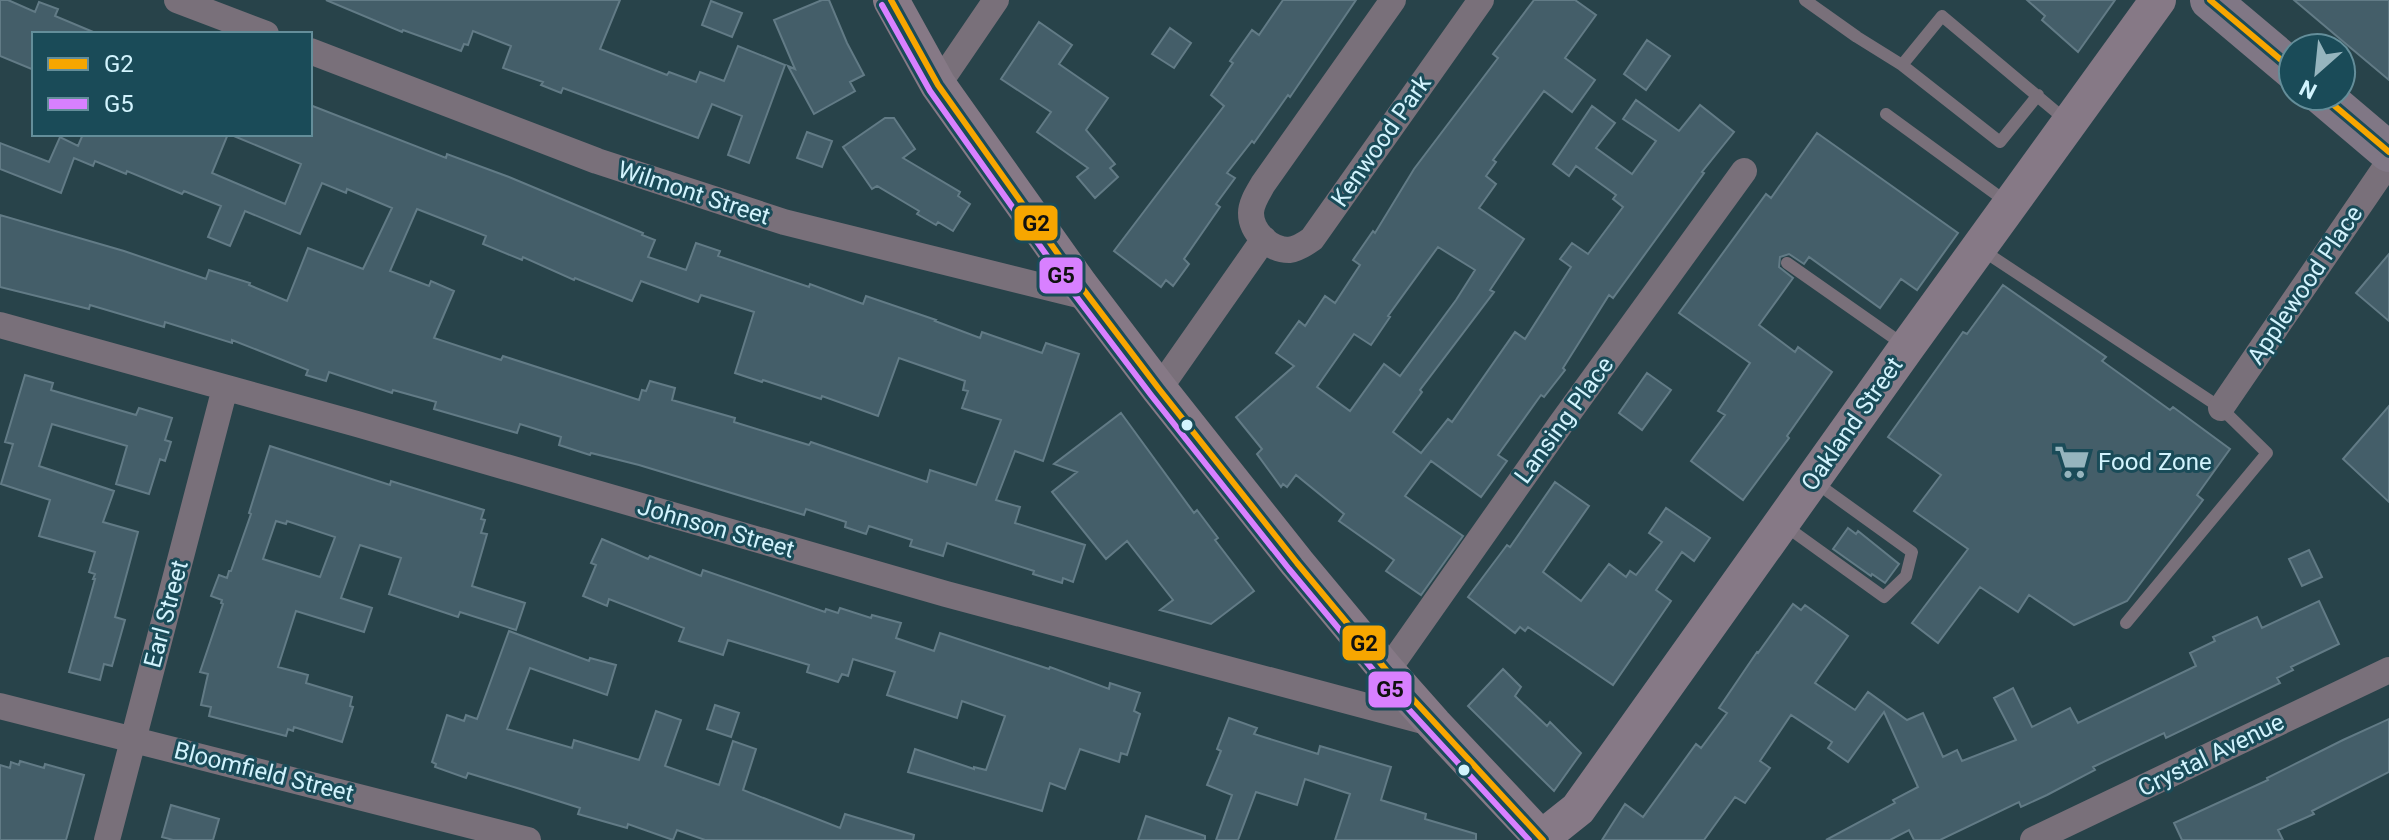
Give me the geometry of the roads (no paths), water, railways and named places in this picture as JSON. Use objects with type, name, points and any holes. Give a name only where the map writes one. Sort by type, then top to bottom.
[{"type":"main road","points":[[891,0],[938,85],[1159,389],[1387,671],[1541,839]]},
{"type":"main road","name":"Oakland Street","points":[[1541,839],[1578,809],[2158,0]]},
{"type":"main road","points":[[2210,0],[2277,57]]},
{"type":"main road","points":[[2342,112],[2389,152]]},
{"type":"street","points":[[177,0],[261,32]]},
{"type":"street","points":[[938,85],[996,0]]},
{"type":"street","points":[[1159,389],[1264,239],[1252,218],[1253,202],[1263,184],[1393,0]]},
{"type":"street","name":"Kenwood Park","points":[[1264,239],[1289,250],[1312,239],[1479,1]]},
{"type":"street","name":"Wilmont Street","points":[[312,52],[597,161],[784,222],[1090,298]]},
{"type":"street","name":"Applewood Place","points":[[2221,408],[2389,162]]},
{"type":"street","name":"Lansing Place","points":[[1387,671],[1551,437],[1744,171]]},
{"type":"street","name":"Johnson Street","points":[[0,325],[946,594],[1434,724]]},
{"type":"street","name":"Earl Street","points":[[107,840],[225,388]]},
{"type":"street","name":"Crystal Avenue","points":[[2033,840],[2389,670]]},
{"type":"street","name":"Bloomfield Street","points":[[0,706],[528,840]]},
{"type":"lane","points":[[1805,0],[1902,65],[2000,142],[2038,95]]},
{"type":"lane","points":[[1902,65],[1942,16],[2069,123]]},
{"type":"lane","points":[[1886,114],[2010,205]]},
{"type":"lane","points":[[1979,248],[2221,408],[2267,453],[2126,623]]},
{"type":"lane","points":[[1787,263],[1907,347]]},
{"type":"lane","points":[[1782,524],[1884,597],[1906,576],[1912,552],[1812,480]]},
{"type":"place","name":"Food Zone","points":[[2072,462]]}]
